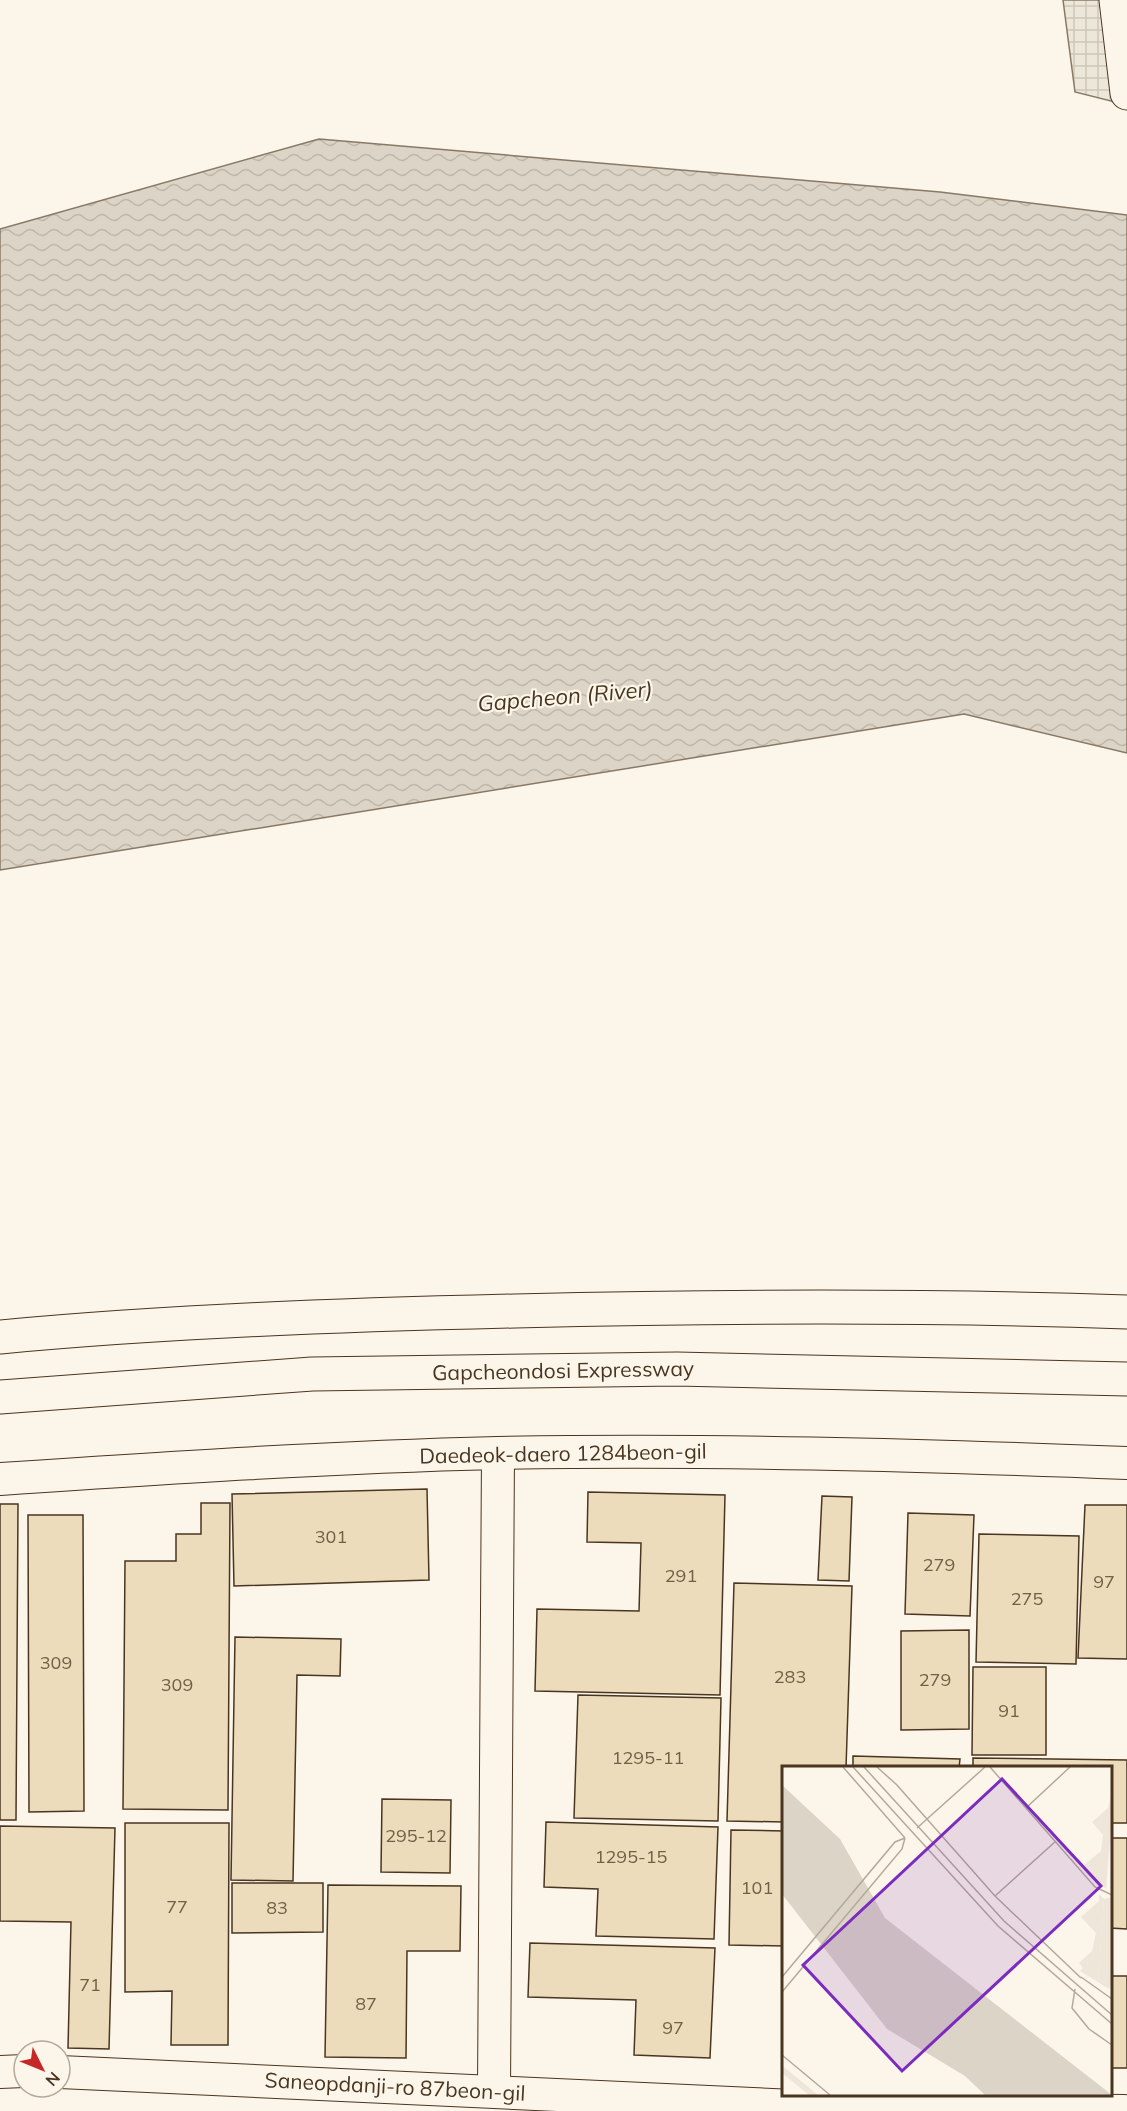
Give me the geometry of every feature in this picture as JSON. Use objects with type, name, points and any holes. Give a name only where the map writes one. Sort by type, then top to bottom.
[{"type":"main road","points":[[1116,0],[1127,93]]},
{"type":"main road","points":[[0,1336],[314,1316],[671,1307],[995,1307],[1127,1312]]},
{"type":"main road","name":"Gapcheondosi Expressway","points":[[0,1396],[312,1374],[677,1370],[1127,1379]]},
{"type":"street","name":"Daedeok-daero 1284beon-gil","points":[[0,1479],[224,1464],[498,1453],[858,1453],[1127,1464]]},
{"type":"street","points":[[494,2091],[498,1453]]},
{"type":"street","name":"Saneopdanji-ro 87beon-gil","points":[[72,2073],[838,2109],[1124,2111]]},
{"type":"shaded area","points":[[1063,0],[1127,0],[1127,105],[1075,92]]},
{"type":"water","name":"Gapcheon (River)","points":[[319,139],[940,192],[1127,215],[1127,753],[964,714],[0,870],[0,229]]},
{"type":"building","points":[[427,1489],[429,1580],[234,1586],[232,1494]]},
{"type":"building","points":[[588,1492],[725,1495],[720,1695],[535,1691],[537,1609],[639,1611],[641,1543],[587,1542]]},
{"type":"building","points":[[822,1496],[852,1497],[849,1581],[818,1580]]},
{"type":"building","points":[[201,1503],[230,1503],[228,1810],[123,1809],[125,1561],[176,1561],[176,1534],[201,1534]]},
{"type":"building","points":[[0,1504],[18,1504],[16,1820],[0,1820]]},
{"type":"building","points":[[1085,1505],[1127,1505],[1127,1659],[1078,1658]]},
{"type":"building","points":[[908,1513],[974,1515],[970,1616],[905,1614]]},
{"type":"building","points":[[28,1515],[83,1515],[84,1811],[29,1812]]},
{"type":"building","points":[[979,1534],[1079,1536],[1076,1664],[976,1662]]},
{"type":"building","points":[[734,1583],[852,1586],[846,1766],[782,1766],[782,1822],[727,1821]]},
{"type":"building","points":[[969,1630],[969,1729],[901,1730],[901,1631]]},
{"type":"building","points":[[235,1637],[341,1639],[340,1676],[297,1675],[293,1881],[231,1880]]},
{"type":"building","points":[[973,1667],[1046,1667],[1046,1755],[972,1755]]},
{"type":"building","points":[[578,1695],[721,1698],[718,1821],[574,1818]]},
{"type":"building","points":[[853,1756],[960,1759],[959,1766],[853,1766]]},
{"type":"building","points":[[973,1758],[1127,1760],[1127,1823],[1112,1823],[1112,1766],[973,1766]]},
{"type":"building","points":[[382,1799],[451,1800],[450,1873],[381,1872]]},
{"type":"building","points":[[546,1822],[718,1827],[714,1939],[596,1936],[598,1889],[544,1887]]},
{"type":"building","points":[[125,1823],[229,1823],[228,2045],[171,2045],[172,1991],[125,1992]]},
{"type":"building","points":[[0,1826],[115,1828],[109,2049],[72,2048],[72,2039],[68,2039],[71,1922],[0,1921]]},
{"type":"building","points":[[731,1830],[782,1831],[782,1946],[729,1945]]},
{"type":"building","points":[[1112,1838],[1127,1838],[1127,1929],[1112,1928]]},
{"type":"building","points":[[232,1883],[323,1883],[323,1932],[232,1933]]},
{"type":"building","points":[[328,1885],[461,1886],[460,1951],[407,1951],[406,2058],[325,2057]]},
{"type":"building","points":[[530,1943],[715,1948],[710,2058],[634,2055],[636,2000],[528,1997]]},
{"type":"building","points":[[1112,1976],[1127,1976],[1127,2068],[1112,2068]]}]
